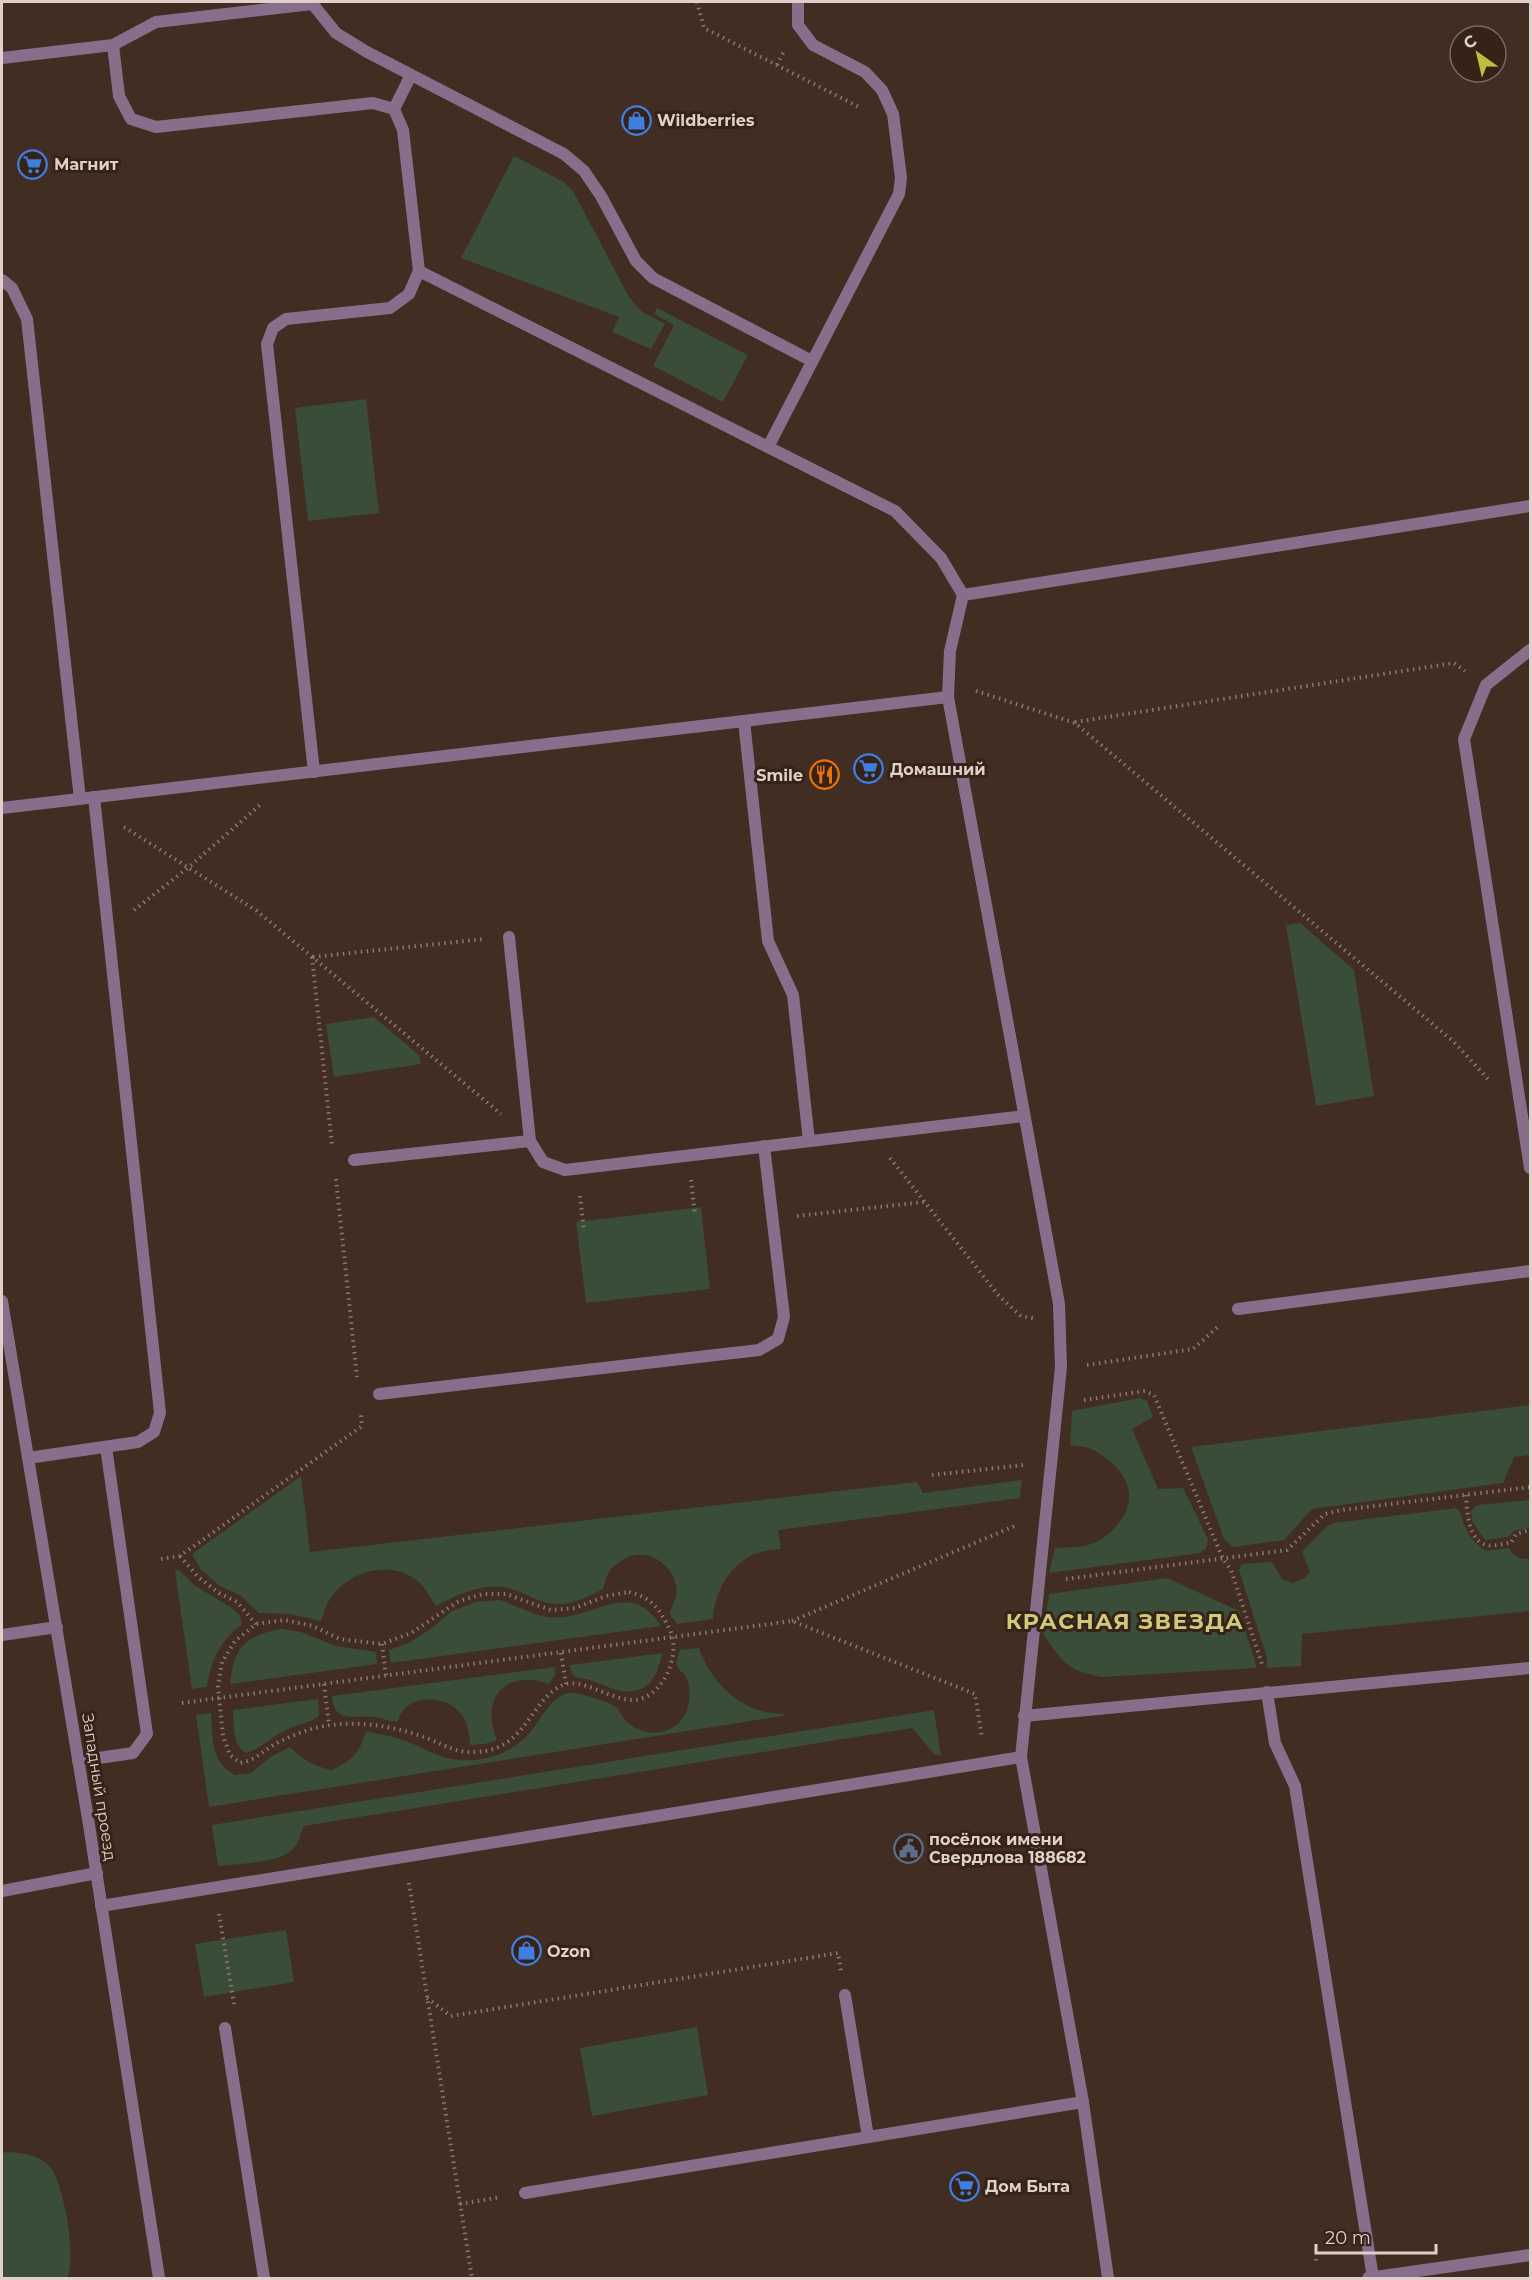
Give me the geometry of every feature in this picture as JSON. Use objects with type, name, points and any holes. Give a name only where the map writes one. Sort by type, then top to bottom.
[{"type":"street","points":[[768,447],[899,194],[902,178],[893,114],[882,90],[865,72],[813,45],[798,25],[798,2]]},
{"type":"street","points":[[2,58],[114,45],[156,22],[311,3],[336,33],[367,52],[564,154],[584,171],[601,195],[636,261],[652,278],[812,361]]},
{"type":"street","points":[[114,45],[119,96],[131,119],[156,127],[373,103],[394,108]]},
{"type":"street","points":[[314,771],[267,344],[273,328],[286,319],[390,308],[409,294],[419,271],[403,130],[394,108],[411,75]]},
{"type":"street","points":[[419,271],[895,511],[941,558],[963,595],[950,651],[948,697],[1059,1304],[1061,1367],[1021,1757],[1083,2102],[1108,2278]]},
{"type":"street","points":[[2,280],[12,288],[27,319],[80,799]]},
{"type":"street","points":[[963,595],[1530,506]]},
{"type":"street","points":[[1530,650],[1486,685],[1464,739],[1530,1168]]},
{"type":"street","points":[[2,808],[948,697]]},
{"type":"street","points":[[744,721],[768,941],[793,995],[809,1141]]},
{"type":"street","points":[[28,1458],[138,1442],[154,1432],[160,1413],[94,797]]},
{"type":"street","points":[[509,937],[530,1141],[543,1162],[565,1170],[1024,1116]]},
{"type":"street","points":[[354,1160],[530,1141]]},
{"type":"street","points":[[379,1394],[759,1350],[778,1339],[784,1317],[764,1146]]},
{"type":"street","points":[[1238,1309],[1530,1271]]},
{"type":"street","name":"Западный проезд","points":[[2,1301],[97,1873],[159,2278]]},
{"type":"street","points":[[78,1761],[134,1753],[147,1734],[106,1447]]},
{"type":"street","points":[[2,1635],[57,1627]]},
{"type":"street","points":[[1024,1716],[1530,1668]]},
{"type":"street","points":[[1267,1692],[1275,1743],[1294,1786],[1371,2278],[1530,2256]]},
{"type":"street","points":[[101,1906],[1021,1757]]},
{"type":"street","points":[[2,1891],[97,1873]]},
{"type":"street","points":[[845,1995],[868,2137]]},
{"type":"street","points":[[225,2028],[264,2278]]},
{"type":"street","points":[[525,2193],[1083,2102]]},
{"type":"path","points":[[697,2],[704,28],[894,126]]},
{"type":"path","points":[[1075,723],[1454,663],[1486,685]]},
{"type":"path","points":[[948,682],[1075,723],[1454,1042],[1492,1084]]},
{"type":"path","points":[[108,930],[189,867],[271,795],[269,777]]},
{"type":"path","points":[[94,797],[114,820],[257,911],[478,1094]]},
{"type":"path","points":[[312,957],[509,937]]},
{"type":"path","points":[[312,957],[332,1150]]},
{"type":"path","points":[[872,1134],[999,1296],[1021,1316],[1039,1320]]},
{"type":"path","points":[[577,1168],[584,1231]]},
{"type":"path","points":[[335,1173],[357,1384]]},
{"type":"path","points":[[773,1219],[924,1202]]},
{"type":"path","points":[[1076,1367],[1193,1349],[1238,1309]]},
{"type":"path","points":[[1057,1404],[1145,1391],[1154,1395],[1223,1559],[1231,1570],[1262,1663],[1267,1692]]},
{"type":"path","points":[[161,1559],[180,1556],[362,1426],[360,1406]]},
{"type":"path","points":[[932,1475],[1030,1464]]},
{"type":"path","points":[[1038,1583],[1287,1550],[1325,1514],[1530,1487]]},
{"type":"path","points":[[1466,1495],[1470,1530],[1479,1541],[1486,1545],[1511,1543],[1516,1534],[1530,1530]]},
{"type":"path","points":[[182,1703],[792,1621],[1023,1523]]},
{"type":"path","points":[[180,1556],[198,1577],[219,1593],[237,1602],[256,1624]]},
{"type":"path","points":[[629,1592],[645,1596],[659,1610],[673,1637],[667,1677],[656,1691],[635,1700],[612,1697],[581,1683],[566,1684],[554,1690],[520,1732],[503,1745],[479,1752],[454,1751],[429,1739],[396,1729],[363,1723],[329,1725],[304,1731],[278,1743],[253,1760],[240,1762],[230,1755],[223,1736],[219,1698],[222,1662],[235,1641],[256,1624],[285,1620],[313,1626],[340,1639],[381,1644],[411,1633],[459,1601],[483,1594],[506,1594],[551,1611],[575,1608],[606,1596],[629,1592]]},
{"type":"path","points":[[792,1621],[975,1694],[983,1748]]},
{"type":"path","points":[[381,1644],[386,1676]]},
{"type":"path","points":[[561,1653],[566,1684]]},
{"type":"path","points":[[324,1684],[329,1725]]},
{"type":"path","points":[[409,1882],[472,2278]]},
{"type":"path","points":[[219,1913],[234,2004],[225,2028]]},
{"type":"path","points":[[427,1998],[452,2016],[838,1953],[845,1995]]},
{"type":"path","points":[[460,2204],[525,2193]]},
{"type":"path","points":[[1316,2259],[1317,2265]]},
{"type":"green space","points":[[514,156],[564,182],[573,191],[629,297],[641,311],[665,324],[651,349],[612,332],[619,317],[461,258]]},
{"type":"green space","points":[[657,308],[748,355],[723,402],[653,366],[674,325],[654,314]]},
{"type":"green space","points":[[366,399],[379,513],[308,521],[295,408]]},
{"type":"green space","points":[[1300,923],[1354,970],[1374,1096],[1316,1106],[1286,925]]},
{"type":"green space","points":[[374,1017],[419,1055],[421,1064],[334,1077],[326,1024]]},
{"type":"green space","points":[[701,1207],[710,1289],[586,1303],[576,1222]]},
{"type":"green space","points":[[1140,1398],[1147,1401],[1153,1417],[1132,1429],[1158,1489],[1183,1488],[1208,1539],[1207,1547],[1200,1553],[1049,1573],[1055,1548],[1092,1544],[1108,1534],[1118,1524],[1129,1502],[1126,1481],[1113,1464],[1090,1449],[1070,1445],[1072,1411]]},
{"type":"green space","points":[[1530,1405],[1530,1455],[1514,1457],[1503,1483],[1312,1509],[1284,1540],[1233,1547],[1224,1539],[1191,1447]]},
{"type":"green space","points":[[301,1476],[310,1552],[917,1482],[923,1493],[1022,1480],[1020,1498],[778,1530],[781,1549],[763,1551],[751,1556],[734,1569],[721,1587],[713,1619],[677,1624],[669,1613],[676,1593],[673,1577],[662,1562],[646,1555],[628,1557],[611,1569],[603,1589],[586,1598],[562,1604],[549,1604],[511,1589],[492,1587],[463,1593],[436,1606],[420,1583],[409,1575],[385,1569],[360,1575],[338,1589],[330,1599],[321,1621],[290,1614],[259,1613],[241,1596],[220,1586],[201,1570],[192,1554]]},
{"type":"green space","points":[[1530,1500],[1530,1528],[1514,1531],[1508,1537],[1485,1540],[1472,1521],[1471,1511],[1477,1505]]},
{"type":"green space","points":[[1457,1508],[1469,1534],[1486,1551],[1509,1548],[1518,1558],[1530,1558],[1530,1611],[1302,1634],[1301,1666],[1267,1668],[1267,1658],[1239,1570],[1242,1564],[1272,1562],[1282,1579],[1293,1583],[1305,1578],[1310,1571],[1302,1552],[1326,1527],[1334,1523]]},
{"type":"green space","points":[[178,1569],[194,1585],[232,1608],[240,1616],[242,1624],[222,1644],[211,1668],[207,1687],[192,1689],[175,1571]]},
{"type":"green space","points":[[1167,1578],[1239,1611],[1257,1668],[1102,1677],[1080,1671],[1066,1664],[1043,1634],[1049,1594]]},
{"type":"green space","points":[[500,1600],[548,1617],[580,1614],[623,1602],[636,1604],[649,1611],[661,1626],[391,1663],[389,1650],[409,1643],[452,1611],[476,1602]]},
{"type":"green space","points":[[281,1629],[301,1632],[336,1646],[376,1652],[377,1664],[230,1684],[234,1661],[243,1645],[258,1635]]},
{"type":"green space","points":[[699,1648],[714,1676],[736,1699],[759,1710],[788,1715],[209,1807],[196,1715],[211,1713],[214,1748],[217,1756],[221,1763],[235,1775],[251,1773],[272,1756],[290,1747],[309,1762],[332,1770],[354,1755],[366,1731],[404,1740],[445,1757],[462,1760],[483,1759],[503,1753],[520,1742],[528,1735],[550,1705],[568,1693],[585,1695],[613,1705],[626,1721],[640,1730],[655,1733],[670,1729],[683,1718],[689,1702],[687,1679],[677,1666],[680,1650]]},
{"type":"green space","points":[[663,1653],[651,1681],[643,1688],[628,1691],[615,1690],[588,1679],[578,1678],[572,1673],[570,1665]]},
{"type":"green space","points":[[555,1667],[555,1675],[549,1684],[534,1680],[521,1680],[500,1690],[494,1700],[492,1711],[492,1725],[497,1740],[485,1744],[470,1745],[463,1717],[451,1705],[444,1702],[427,1699],[418,1701],[403,1710],[397,1722],[373,1717],[341,1715],[334,1705],[332,1696]]},
{"type":"green space","points":[[318,1699],[319,1716],[316,1718],[280,1733],[246,1753],[238,1745],[233,1710]]},
{"type":"green space","points":[[934,1710],[941,1756],[934,1754],[912,1728],[304,1826],[299,1840],[285,1855],[256,1862],[218,1866],[212,1825]]},
{"type":"green space","points":[[286,1930],[294,1982],[204,1997],[195,1944]]},
{"type":"green space","points":[[697,2027],[708,2095],[592,2116],[580,2048]]},
{"type":"green space","points":[[2,2153],[37,2157],[51,2168],[56,2177],[70,2240],[70,2269],[67,2278],[2,2278]]},
{"type":"place","name":"Wildberries","points":[[636,120]]},
{"type":"place","name":"Магнит","points":[[33,164]]},
{"type":"place","name":"Домашний","points":[[869,769]]},
{"type":"place","name":"Smile","points":[[824,775]]},
{"type":"place","name":"посёлок имени Свердлова 188682","points":[[908,1848]]},
{"type":"place","name":"Ozon","points":[[526,1951]]},
{"type":"place","name":"Дом Быта","points":[[964,2186]]},
{"type":"district","name":"КРАСНАЯ ЗВЕЗДА","points":[[1125,1621]]}]
